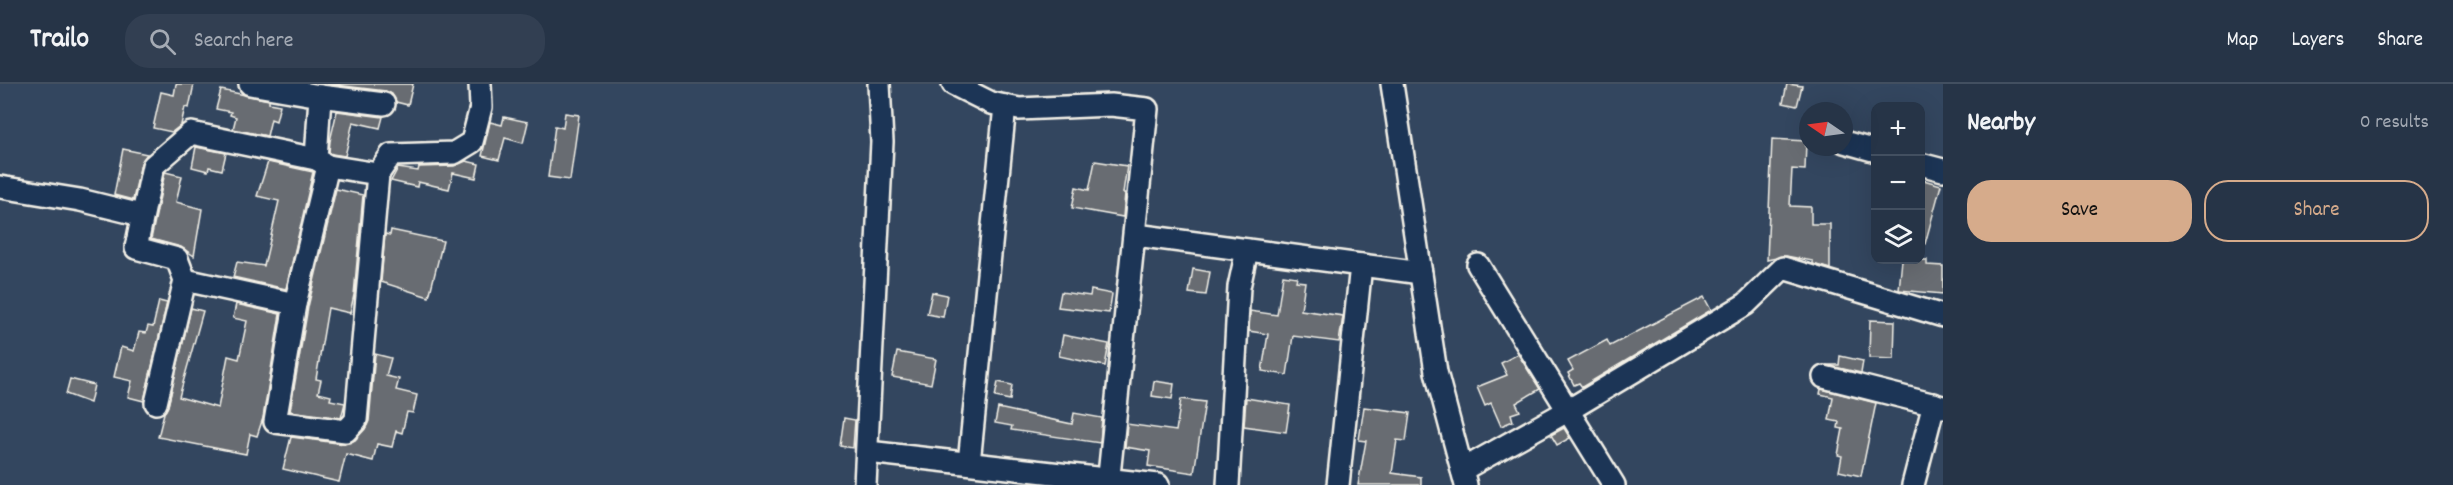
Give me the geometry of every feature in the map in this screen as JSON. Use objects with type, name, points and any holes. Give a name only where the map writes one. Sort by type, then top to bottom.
[{"type":"street","points":[[250,84],[384,104]]},
{"type":"street","points":[[321,96],[322,162],[275,422],[346,431],[356,420],[378,174],[391,155],[454,153],[472,142],[481,107],[480,84]]},
{"type":"street","points":[[865,485],[882,142],[879,84]]},
{"type":"street","points":[[953,84],[991,103],[1019,109],[1111,105],[1147,109],[1136,235],[1109,482]]},
{"type":"street","points":[[1392,84],[1436,372],[1464,477],[1569,410],[1746,304],[1783,268],[1943,316]]},
{"type":"street","points":[[969,463],[1005,106]]},
{"type":"street","points":[[156,403],[185,280],[177,259],[136,248],[141,215],[153,166],[191,133],[378,174]]},
{"type":"street","points":[[1853,145],[1871,150]]},
{"type":"street","points":[[1925,165],[1943,170]]},
{"type":"street","points":[[0,187],[80,200],[141,215]]},
{"type":"street","points":[[1136,235],[1421,273]]},
{"type":"street","points":[[1228,485],[1239,287],[1247,250]]},
{"type":"street","points":[[1338,485],[1362,265]]},
{"type":"street","points":[[1478,265],[1614,485]]},
{"type":"street","points":[[185,280],[295,303]]},
{"type":"street","points":[[1824,377],[1939,405],[1913,485]]},
{"type":"street","points":[[868,452],[1109,482],[1158,485]]},
{"type":"building","points":[[176,84],[194,84],[189,108],[185,107],[181,125],[172,132],[153,128],[161,92],[174,95]]},
{"type":"building","points":[[327,84],[413,84],[408,105],[396,102],[392,94],[386,91]]},
{"type":"building","points":[[1787,84],[1802,86],[1797,106],[1783,103]]},
{"type":"building","points":[[221,90],[269,100],[269,103],[280,105],[276,121],[271,119],[267,136],[233,129],[236,117],[230,115],[231,112],[216,109]]},
{"type":"building","points":[[337,111],[383,117],[380,128],[353,122],[345,156],[329,152]]},
{"type":"building","points":[[565,113],[579,115],[570,180],[548,177],[555,126],[563,128]]},
{"type":"building","points":[[504,117],[528,122],[523,143],[505,138],[499,160],[482,156],[490,122],[502,125]]},
{"type":"building","points":[[1772,139],[1799,141],[1799,156],[1805,156],[1805,170],[1792,169],[1790,206],[1811,207],[1811,224],[1830,224],[1830,269],[1813,264],[1813,261],[1786,256],[1767,260]]},
{"type":"building","points":[[196,147],[226,153],[222,170],[209,167],[208,171],[192,167]]},
{"type":"building","points":[[123,149],[147,154],[141,163],[133,200],[114,195]]},
{"type":"building","points":[[466,161],[479,164],[476,178],[453,173],[449,189],[418,182],[417,187],[391,181],[398,168],[418,171],[419,167],[454,166]]},
{"type":"building","points":[[1095,161],[1127,166],[1123,193],[1125,193],[1123,217],[1072,208],[1076,187],[1089,190]]},
{"type":"building","points":[[268,162],[313,172],[286,289],[233,277],[237,262],[264,266],[279,201],[257,196]]},
{"type":"building","points":[[165,172],[182,176],[176,202],[202,209],[194,256],[181,247],[151,239]]},
{"type":"building","points":[[1925,180],[1941,185],[1925,244]]},
{"type":"building","points":[[336,189],[363,195],[354,295],[350,313],[328,308],[316,379],[321,380],[318,393],[331,396],[330,400],[345,403],[341,418],[290,411],[308,307]]},
{"type":"building","points":[[391,230],[443,241],[429,297],[381,282],[385,234],[390,235]]},
{"type":"building","points":[[1927,260],[1927,265],[1943,266],[1943,294],[1899,290],[1902,264],[1925,264]]},
{"type":"building","points":[[1193,269],[1210,272],[1206,295],[1189,293]]},
{"type":"building","points":[[1283,275],[1297,277],[1296,281],[1305,282],[1301,310],[1343,316],[1339,342],[1293,336],[1287,375],[1262,371],[1268,334],[1249,331],[1250,311],[1277,315]]},
{"type":"building","points":[[1091,290],[1112,294],[1109,313],[1058,307],[1061,292],[1090,296]]},
{"type":"building","points":[[932,292],[947,295],[943,317],[927,314]]},
{"type":"building","points":[[1704,297],[1711,310],[1582,387],[1579,383],[1574,385],[1568,373],[1573,370],[1568,361],[1607,340],[1610,346]]},
{"type":"building","points":[[159,301],[167,303],[144,401],[128,397],[132,381],[114,377],[121,347],[134,351],[139,332],[146,333],[148,326],[153,327]]},
{"type":"building","points":[[236,304],[280,314],[263,418],[257,436],[250,434],[246,454],[158,437],[168,406],[191,308],[203,311],[179,397],[218,408],[228,356],[239,359],[247,321],[233,318]]},
{"type":"building","points":[[1870,320],[1895,321],[1894,359],[1869,358]]},
{"type":"building","points":[[1063,335],[1109,344],[1105,366],[1059,356]]},
{"type":"building","points":[[897,352],[936,359],[931,384],[892,377]]},
{"type":"building","points":[[375,354],[391,358],[386,376],[399,379],[396,390],[417,395],[413,413],[407,412],[402,433],[396,431],[392,447],[377,444],[373,461],[346,454],[339,482],[283,469],[291,437],[345,444],[355,440],[365,429],[369,421]]},
{"type":"building","points":[[1518,354],[1540,389],[1516,403],[1520,411],[1511,414],[1513,421],[1501,426],[1491,403],[1485,406],[1477,387],[1507,375],[1501,363]]},
{"type":"building","points":[[1840,356],[1863,361],[1861,373],[1826,365],[1839,365]]},
{"type":"building","points":[[70,379],[94,385],[90,403],[66,394]]},
{"type":"building","points":[[1154,381],[1174,384],[1172,399],[1152,396]]},
{"type":"building","points":[[998,382],[1012,385],[1010,400],[995,397]]},
{"type":"building","points":[[1821,389],[1876,403],[1861,476],[1839,471],[1842,456],[1838,455],[1843,429],[1838,428],[1839,422],[1829,420],[1833,397],[1820,394]]},
{"type":"building","points":[[1246,398],[1290,405],[1286,432],[1244,426]]},
{"type":"building","points":[[1181,399],[1205,402],[1194,473],[1148,466],[1150,451],[1125,447],[1127,424],[1176,431]]},
{"type":"building","points":[[1364,407],[1410,413],[1406,441],[1397,440],[1392,473],[1421,477],[1421,485],[1358,485],[1366,441],[1359,440]]},
{"type":"building","points":[[998,408],[1072,424],[1074,413],[1102,418],[1100,443],[1011,430],[1012,426],[995,423]]},
{"type":"building","points":[[844,418],[855,420],[853,448],[840,446]]},
{"type":"building","points":[[1564,428],[1570,438],[1557,445],[1551,435]]}]
